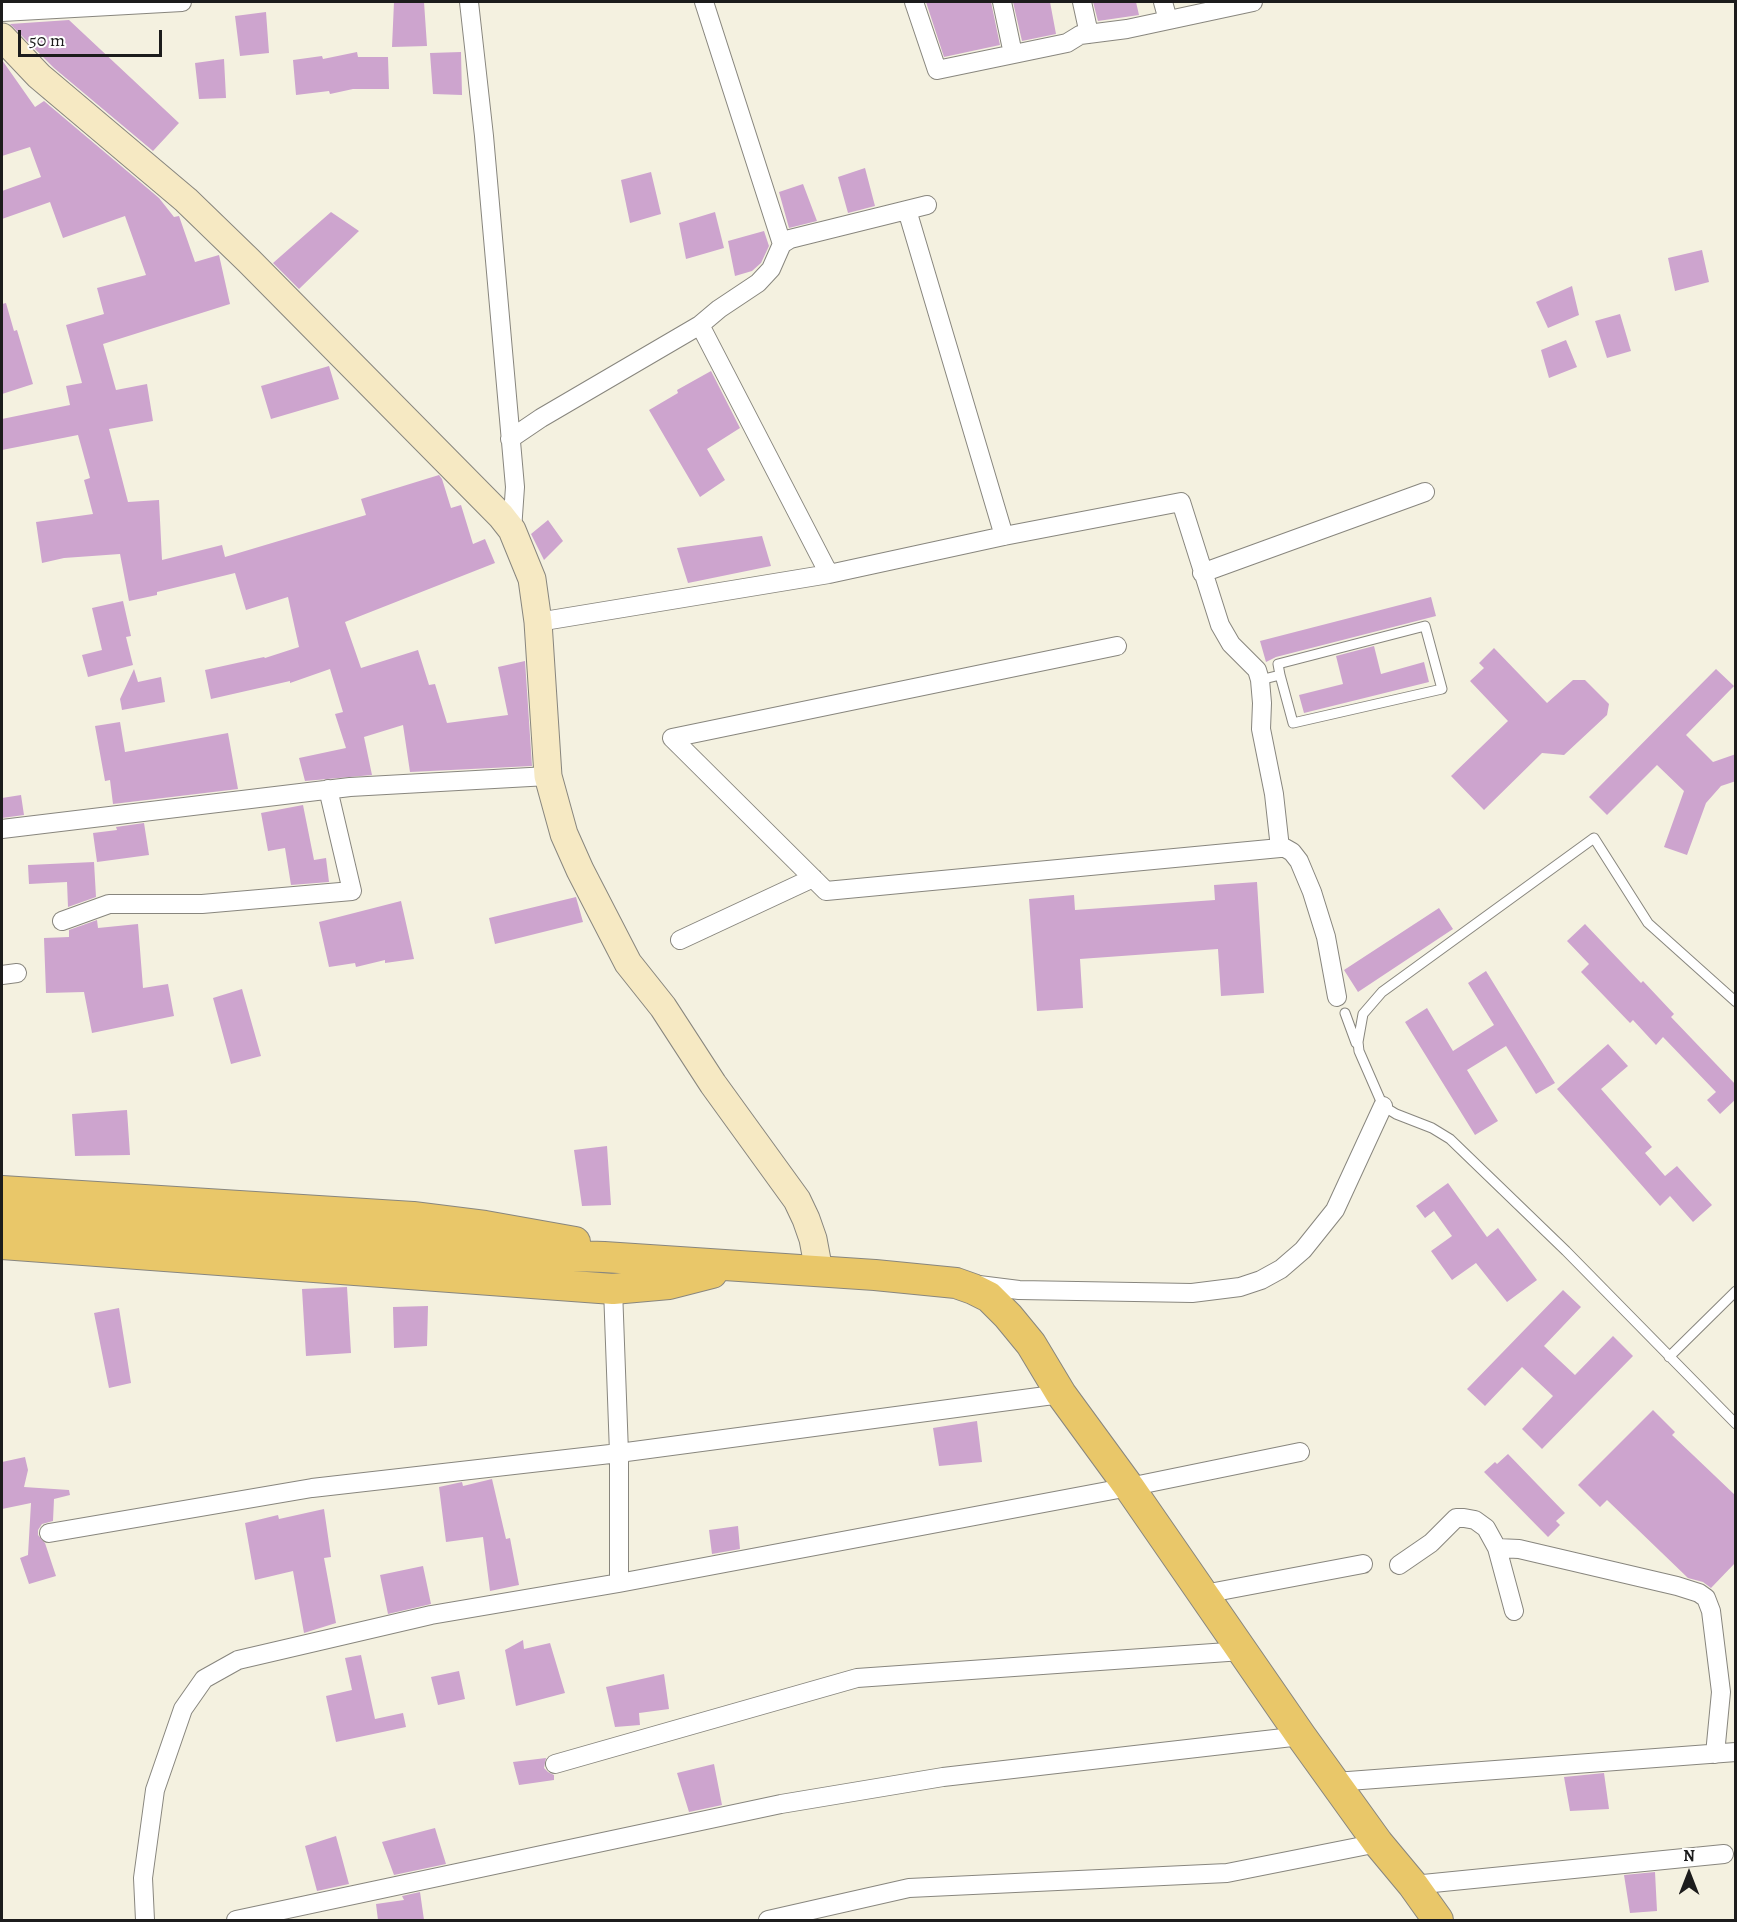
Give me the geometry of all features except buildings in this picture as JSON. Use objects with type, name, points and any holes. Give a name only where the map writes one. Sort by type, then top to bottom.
[{"type":"main road","points":[[2,1191],[413,1217],[545,1236],[576,1243],[604,1257]]},
{"type":"main road","points":[[2,1219],[504,1254],[604,1257],[819,1271],[956,1283],[989,1297],[1031,1344],[1061,1394],[1129,1487],[1301,1736],[1378,1844],[1413,1885],[1438,1920]]},
{"type":"main road","points":[[2,1244],[613,1289],[669,1284],[735,1266]]},
{"type":"street","points":[[2,12],[182,2]]},
{"type":"street","points":[[469,2],[484,136],[515,487],[512,530]]},
{"type":"street","points":[[704,2],[782,244]]},
{"type":"street","points":[[914,2],[937,70],[1067,43],[1080,35],[1127,29],[1253,2]]},
{"type":"street","points":[[1002,2],[1013,54]]},
{"type":"street","points":[[1082,2],[1089,34]]},
{"type":"street","points":[[1163,2],[1168,20]]},
{"type":"street","points":[[2,37],[39,76],[170,186],[249,261],[501,516],[512,530],[532,579],[538,622],[548,776],[564,834],[628,963],[663,1007],[713,1084],[797,1200],[813,1239],[819,1271]]},
{"type":"street","points":[[510,439],[541,418],[700,325],[719,309],[758,283],[771,269],[782,244],[790,239],[927,205]]},
{"type":"street","points":[[907,210],[1004,536]]},
{"type":"street","points":[[700,325],[829,574]]},
{"type":"street","points":[[1202,573],[1425,492]]},
{"type":"street","points":[[538,622],[829,574],[1004,536],[1181,502],[1220,625],[1231,644],[1257,670],[1260,680],[1262,738],[1274,794],[1280,848]]},
{"type":"street","points":[[1117,646],[672,738],[826,891],[1285,848],[1292,852],[1299,861],[1312,892],[1326,938],[1341,1005]]},
{"type":"street","points":[[2,829],[328,789],[548,776]]},
{"type":"street","points":[[62,921],[109,904],[202,904],[352,891],[328,789]]},
{"type":"street","points":[[680,940],[813,878]]},
{"type":"street","points":[[956,1283],[1019,1290],[1192,1293],[1240,1287],[1261,1280],[1281,1269],[1303,1251],[1335,1210],[1383,1106]]},
{"type":"street","points":[[613,1289],[619,1453],[619,1583]]},
{"type":"street","points":[[49,1533],[312,1488],[619,1453],[1061,1394]]},
{"type":"street","points":[[145,1920],[142,1878],[155,1790],[183,1709],[204,1679],[237,1660],[431,1615],[619,1583],[1129,1487],[1300,1452]]},
{"type":"street","points":[[1400,1565],[1431,1544],[1456,1518],[1475,1520],[1486,1528],[1497,1548],[1514,1611]]},
{"type":"street","points":[[1497,1548],[1519,1549],[1677,1586],[1699,1593],[1706,1598],[1711,1611],[1721,1692],[1715,1754]]},
{"type":"street","points":[[1204,1594],[1363,1564]]},
{"type":"street","points":[[555,1764],[857,1678],[1242,1651]]},
{"type":"street","points":[[236,1920],[781,1804],[943,1777],[1301,1736]]},
{"type":"street","points":[[1335,1782],[1736,1752]]},
{"type":"street","points":[[768,1920],[909,1888],[1227,1873],[1378,1844]]},
{"type":"street","points":[[1413,1885],[1724,1854]]},
{"type":"lane","points":[[1425,626],[1442,689],[1293,723],[1280,675],[1278,664],[1425,626]]},
{"type":"lane","points":[[1260,680],[1280,675]]},
{"type":"lane","points":[[1359,1051],[1359,1032],[1363,1014],[1382,992],[1594,838],[1648,923],[1736,1002]]},
{"type":"lane","points":[[1341,1005],[1383,1106],[1396,1114],[1432,1128],[1450,1139],[1566,1251],[1736,1424]]},
{"type":"lane","points":[[1669,1357],[1736,1291]]}]
